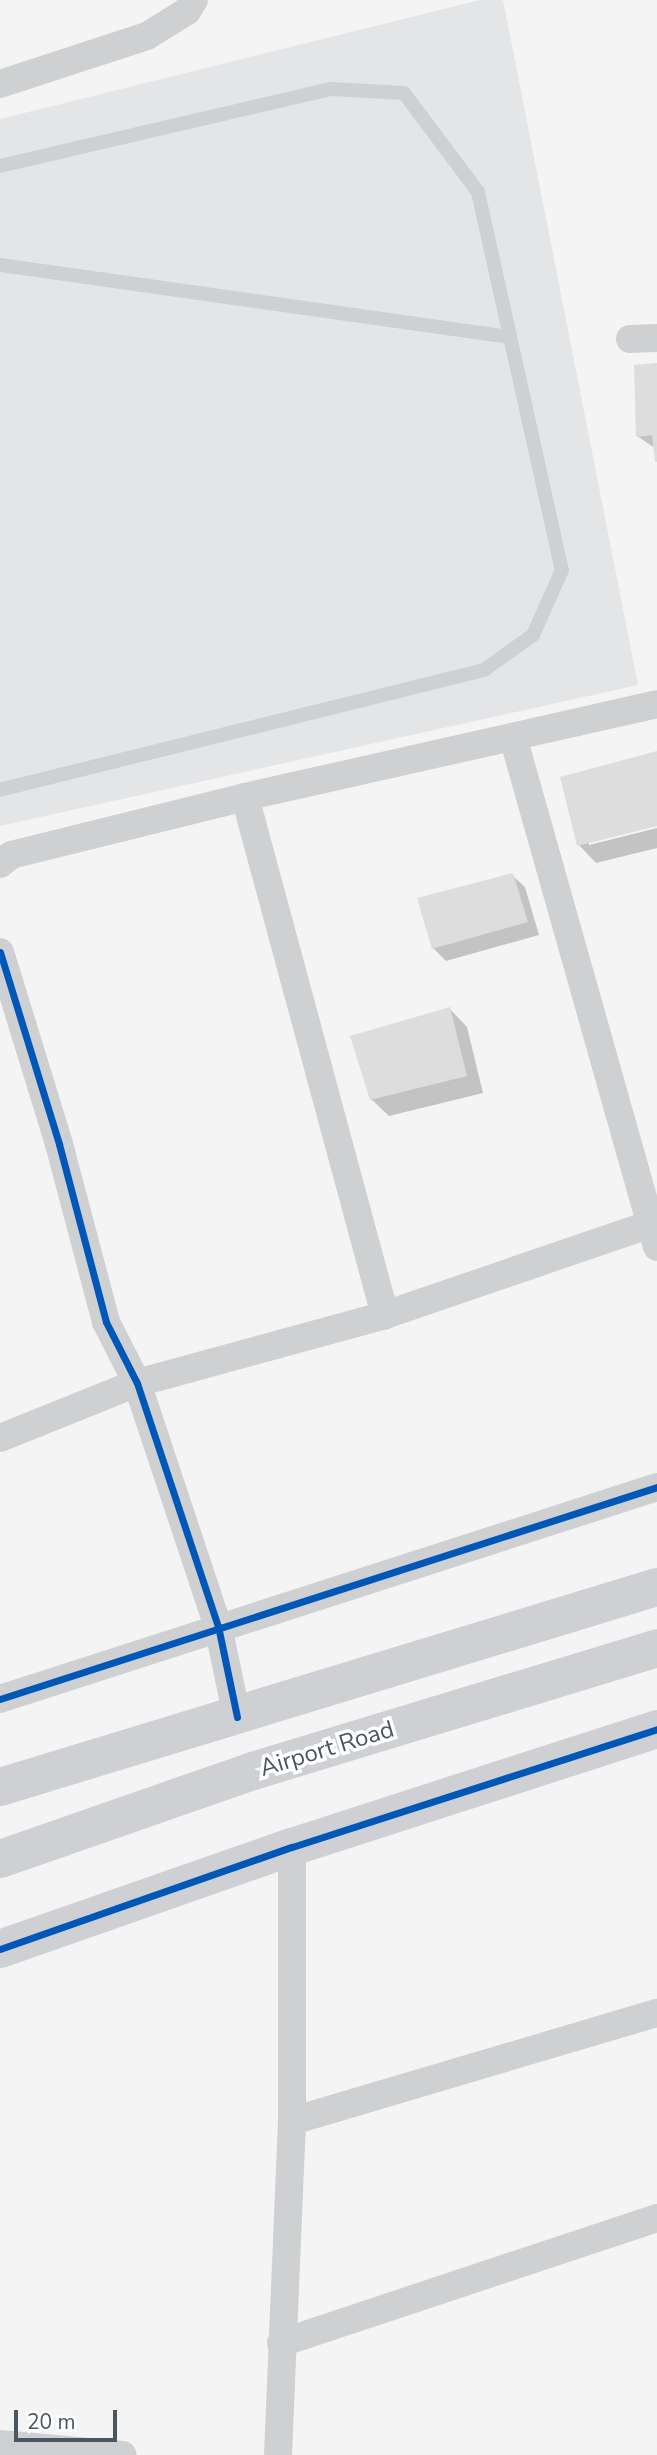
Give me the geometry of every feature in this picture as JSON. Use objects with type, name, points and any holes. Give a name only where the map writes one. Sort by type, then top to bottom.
[{"type":"street","points":[[0,84],[147,36],[187,11],[194,0]]},
{"type":"street","points":[[0,864],[11,855],[245,797],[657,704]]},
{"type":"street","points":[[0,1438],[137,1384],[385,1315],[652,1236],[513,737]]},
{"type":"street","points":[[245,797],[385,1315]]},
{"type":"street","points":[[0,952],[59,1144],[106,1322],[137,1384],[218,1626],[237,1717]]},
{"type":"street","points":[[0,1699],[218,1626],[657,1487]]},
{"type":"street","points":[[0,1787],[657,1587]]},
{"type":"street","name":"Airport Road","points":[[0,1860],[253,1771],[657,1648]]},
{"type":"street","points":[[0,1950],[292,1847],[657,1729]]},
{"type":"street","points":[[278,2455],[292,2121],[292,1847]]},
{"type":"street","points":[[292,2121],[657,2013]]},
{"type":"street","points":[[281,2343],[657,2218]]},
{"type":"street","points":[[0,2444],[123,2455]]},
{"type":"lane","points":[[0,166],[331,89],[404,93],[478,192],[562,570],[533,635],[484,670],[0,790]]},
{"type":"lane","points":[[0,265],[510,337]]},
{"type":"shaded area","points":[[480,0],[503,0],[638,685],[0,826],[0,119]]},
{"type":"building","points":[[657,363],[655,462],[652,435],[636,437],[634,365]]},
{"type":"building","points":[[657,751],[657,826],[577,846],[560,777]]},
{"type":"building","points":[[513,873],[528,922],[432,949],[417,898]]},
{"type":"building","points":[[450,1007],[467,1076],[370,1100],[350,1036]]},
{"type":"cycle path","points":[[0,952],[59,1144],[106,1322],[137,1383],[218,1626],[237,1717]]},
{"type":"cycle path","points":[[0,1699],[657,1487]]},
{"type":"cycle path","points":[[0,1949],[292,1847],[657,1729]]}]
